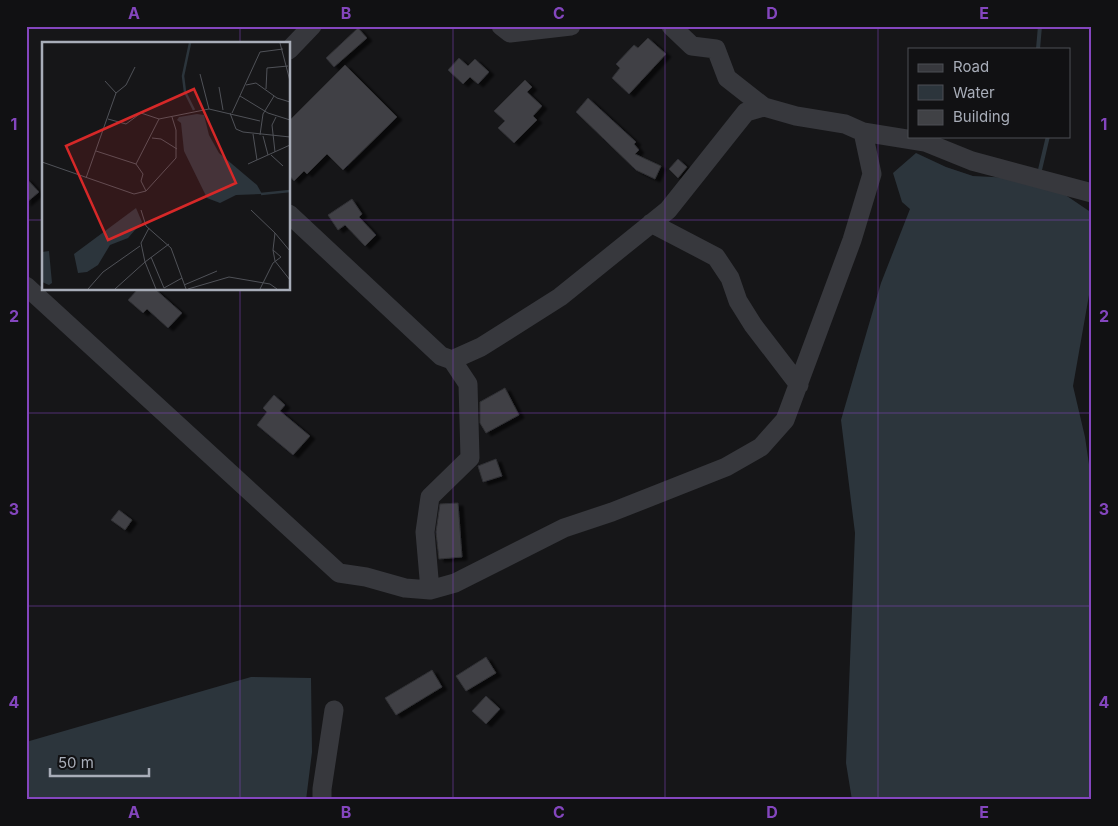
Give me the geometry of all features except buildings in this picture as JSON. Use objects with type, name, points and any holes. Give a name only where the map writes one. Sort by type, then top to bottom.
[{"type":"street","points":[[290,49],[312,26]]},
{"type":"street","points":[[501,26],[510,33],[572,26]]},
{"type":"street","points":[[671,26],[692,46],[716,49],[727,78],[764,107],[796,116],[845,124],[863,132],[925,142],[972,160],[1092,193]]},
{"type":"street","points":[[452,360],[481,347],[560,297],[668,210],[746,112],[764,107]]},
{"type":"street","points":[[38,291],[339,573],[366,577],[405,588],[430,590],[455,583],[564,528],[612,512],[726,467],[761,447],[785,420],[852,240],[872,174],[863,132]]},
{"type":"street","points":[[290,215],[429,346],[441,356],[452,360],[468,384],[470,458],[430,497],[425,532],[430,590]]},
{"type":"street","points":[[651,223],[716,257],[730,278],[738,301],[753,325],[798,385]]},
{"type":"street","points":[[322,800],[334,710]]},
{"type":"water","points":[[916,153],[946,167],[973,176],[1012,178],[1061,192],[1092,213],[1092,278],[1073,386],[1085,437],[1092,485],[1092,800],[852,800],[846,763],[855,533],[841,420],[881,283],[910,209],[902,202],[893,173]]},
{"type":"water","points":[[251,677],[311,678],[312,752],[306,800],[26,800],[26,742]]},
{"type":"waterway","points":[[1038,48],[1040,26]]},
{"type":"waterway","points":[[1039,174],[1048,138]]}]
